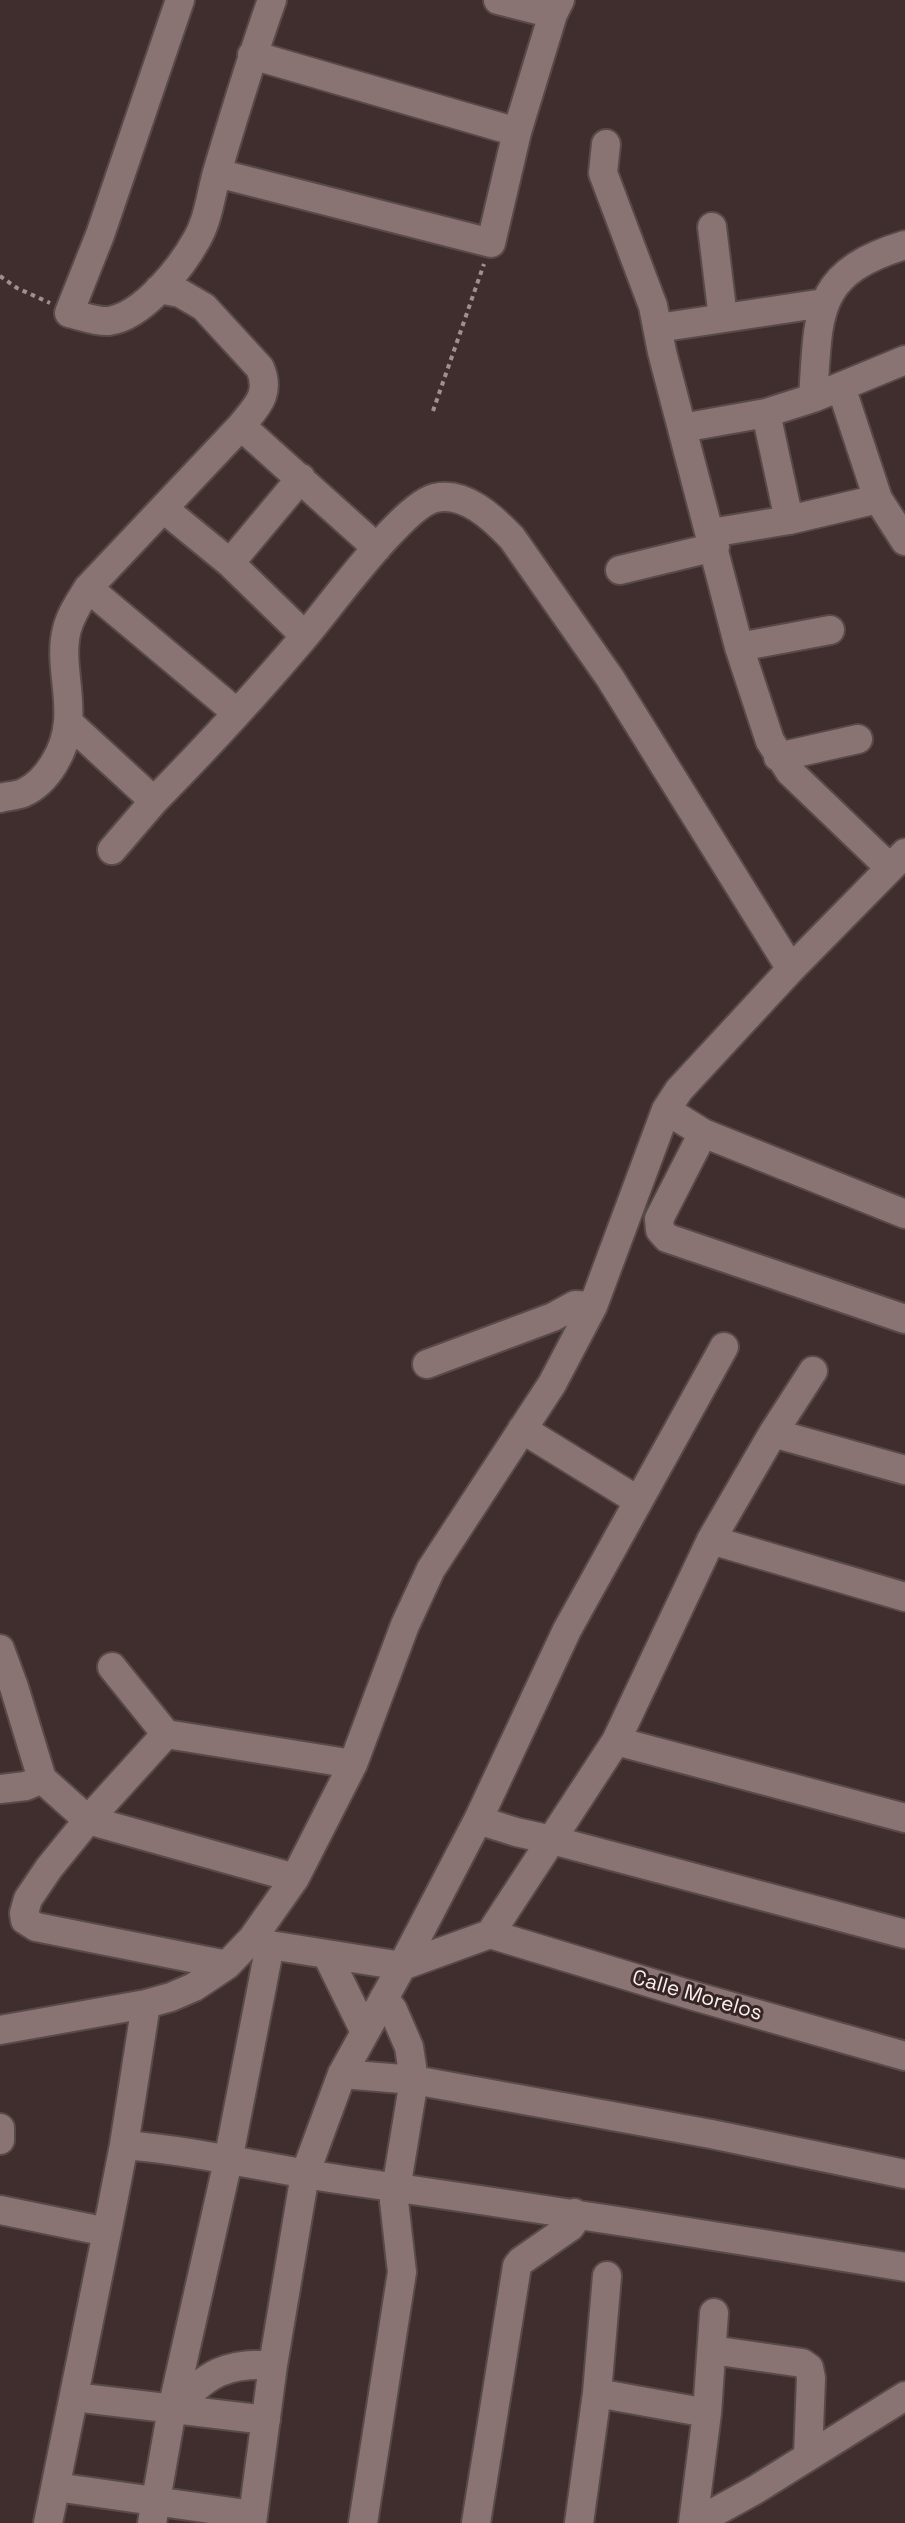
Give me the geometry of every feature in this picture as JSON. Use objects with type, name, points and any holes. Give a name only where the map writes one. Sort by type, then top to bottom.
[{"type":"street","points":[[180,0],[100,235],[69,313],[93,320],[108,321],[121,318],[143,305],[159,289],[197,238],[209,206],[216,173],[252,55],[272,0]]},
{"type":"street","points":[[216,173],[491,243],[518,132],[556,7],[498,0]]},
{"type":"street","points":[[252,55],[518,132]]},
{"type":"street","points":[[153,2512],[172,2409],[228,2161],[261,1942],[353,1764],[405,1625],[431,1569],[552,1384],[593,1306],[666,1110],[679,1090],[791,969],[897,861],[790,772],[778,757],[770,741],[739,647],[662,351],[653,306],[603,172],[606,144]]},
{"type":"street","points":[[712,226],[723,318]]},
{"type":"street","points":[[813,398],[819,322],[824,303],[852,267],[905,244]]},
{"type":"street","points":[[0,798],[22,794],[37,784],[56,762],[68,722],[64,647],[67,628],[88,588],[242,426],[260,403],[264,392],[265,381],[260,368],[204,307],[180,293],[159,289]]},
{"type":"street","points":[[658,328],[824,303]]},
{"type":"street","points":[[682,428],[766,413],[813,398],[905,360]]},
{"type":"street","points":[[841,387],[878,499],[905,541]]},
{"type":"street","points":[[766,413],[789,520]]},
{"type":"street","points":[[242,426],[377,548]]},
{"type":"street","points":[[230,562],[301,478]]},
{"type":"street","points":[[112,850],[305,636],[377,548],[412,510],[435,498],[462,501],[477,507],[512,538],[610,678],[791,969]]},
{"type":"street","points":[[620,570],[713,540],[878,499]]},
{"type":"street","points":[[164,509],[230,562],[305,636]]},
{"type":"street","points":[[88,588],[237,713]]},
{"type":"street","points":[[739,647],[830,630]]},
{"type":"street","points":[[68,722],[154,801]]},
{"type":"street","points":[[778,757],[858,740]]},
{"type":"street","points":[[666,1110],[703,1133],[905,1214]]},
{"type":"street","points":[[703,1133],[659,1219],[660,1230],[667,1238],[905,1319]]},
{"type":"street","points":[[427,1364],[553,1317],[576,1305],[593,1306]]},
{"type":"street","points":[[56,2487],[153,2512],[253,2519],[273,2365],[305,2174],[342,2073],[402,1966],[478,1820],[567,1630],[724,1347]]},
{"type":"street","points":[[0,2030],[146,2004],[171,1997],[194,1987],[261,1942],[402,1966],[490,1934],[616,1741],[711,1540],[813,1371]]},
{"type":"street","points":[[522,1429],[638,1500]]},
{"type":"street","points":[[774,1433],[905,1470]]},
{"type":"street","points":[[711,1540],[905,1598]]},
{"type":"street","points":[[0,1649],[7,1686],[42,1779],[88,1820],[295,1878]]},
{"type":"street","points":[[112,1667],[166,1734],[353,1764]]},
{"type":"street","points":[[166,1734],[88,1820],[49,1868],[28,1899],[24,1913],[25,1920],[36,1927],[226,1965]]},
{"type":"street","points":[[616,1741],[905,1818]]},
{"type":"street","points":[[0,1789],[26,1786],[42,1779]]},
{"type":"street","points":[[478,1820],[905,1934]]},
{"type":"street","name":"Calle Morelos","points":[[490,1934],[694,1996],[905,2056]]},
{"type":"street","points":[[327,1955],[364,2032]]},
{"type":"street","points":[[363,2523],[402,2272],[395,2222],[396,2187],[414,2079],[406,2039],[393,2010],[384,1998]]},
{"type":"street","points":[[48,2523],[124,2145],[146,2004]]},
{"type":"street","points":[[342,2073],[414,2079],[711,2134],[905,2174]]},
{"type":"street","points":[[0,2128],[0,2140]]},
{"type":"street","points":[[124,2145],[188,2152],[305,2174],[574,2213],[905,2267]]},
{"type":"street","points":[[0,2210],[107,2232]]},
{"type":"street","points":[[476,2523],[517,2266],[520,2261],[570,2227],[574,2213]]},
{"type":"street","points":[[579,2523],[597,2393],[607,2276]]},
{"type":"street","points":[[694,2523],[707,2413],[714,2313]]},
{"type":"street","points":[[712,2350],[802,2363],[809,2368],[811,2378],[808,2456]]},
{"type":"street","points":[[172,2409],[206,2378],[242,2364],[273,2365]]},
{"type":"street","points":[[597,2393],[707,2413]]},
{"type":"street","points":[[694,2523],[755,2490],[905,2396]]},
{"type":"street","points":[[74,2397],[266,2420]]},
{"type":"path","points":[[433,411],[491,243]]},
{"type":"path","points":[[0,276],[17,288],[69,313]]}]
